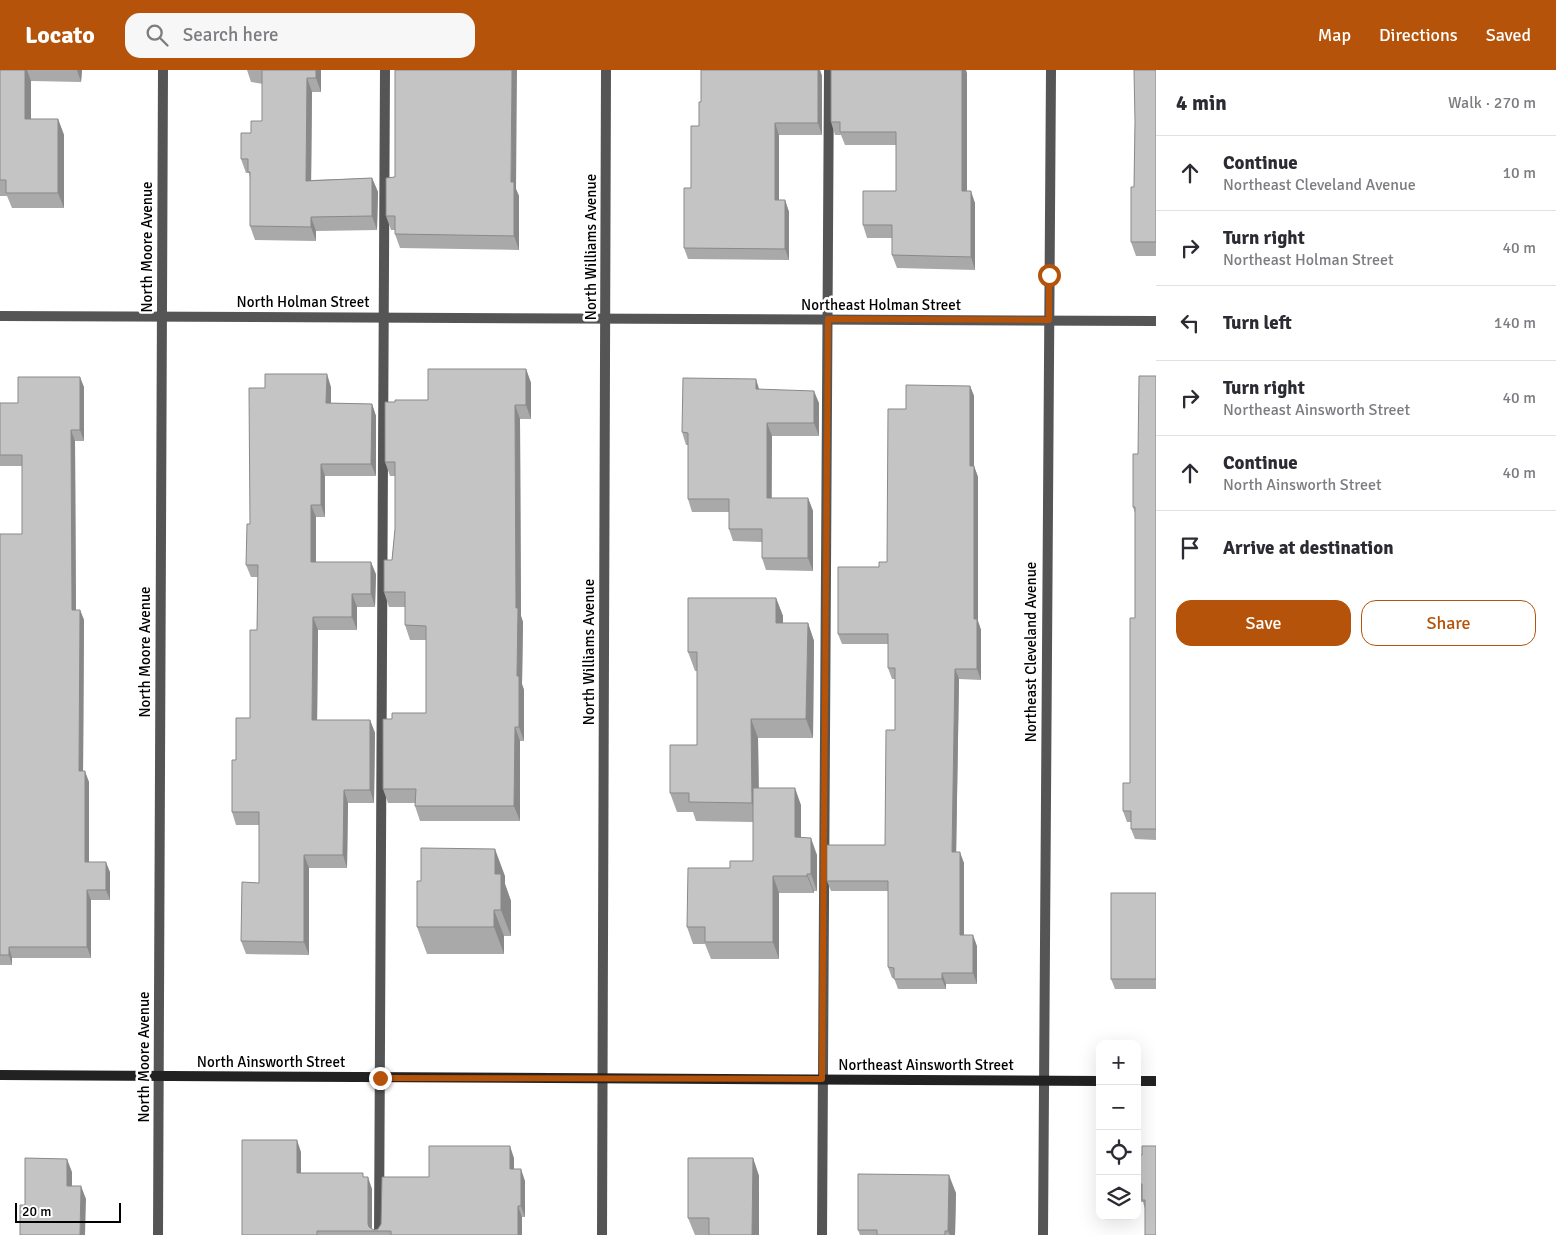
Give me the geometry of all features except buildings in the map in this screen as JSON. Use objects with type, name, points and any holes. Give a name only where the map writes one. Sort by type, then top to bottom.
[{"type":"street","name":"North Moore Avenue","points":[[158,1235],[163,70]]},
{"type":"street","points":[[379,1235],[385,70]]},
{"type":"street","name":"North Williams Avenue","points":[[602,1235],[606,70]]},
{"type":"street","points":[[822,1235],[828,70]]},
{"type":"street","name":"Northeast Cleveland Avenue","points":[[1043,1235],[1051,70]]},
{"type":"street","name":"North Holman Street","points":[[0,316],[606,318]]},
{"type":"street","name":"Northeast Holman Street","points":[[606,318],[1156,321]]},
{"type":"street","name":"North Ainsworth Street","points":[[0,1075],[602,1079]]},
{"type":"street","name":"Northeast Ainsworth Street","points":[[602,1079],[1096,1080]]},
{"type":"street","points":[[1141,1081],[1156,1081]]},
{"type":"route","points":[[380,1078],[822,1079],[828,319],[1049,320],[1049,275]]}]
